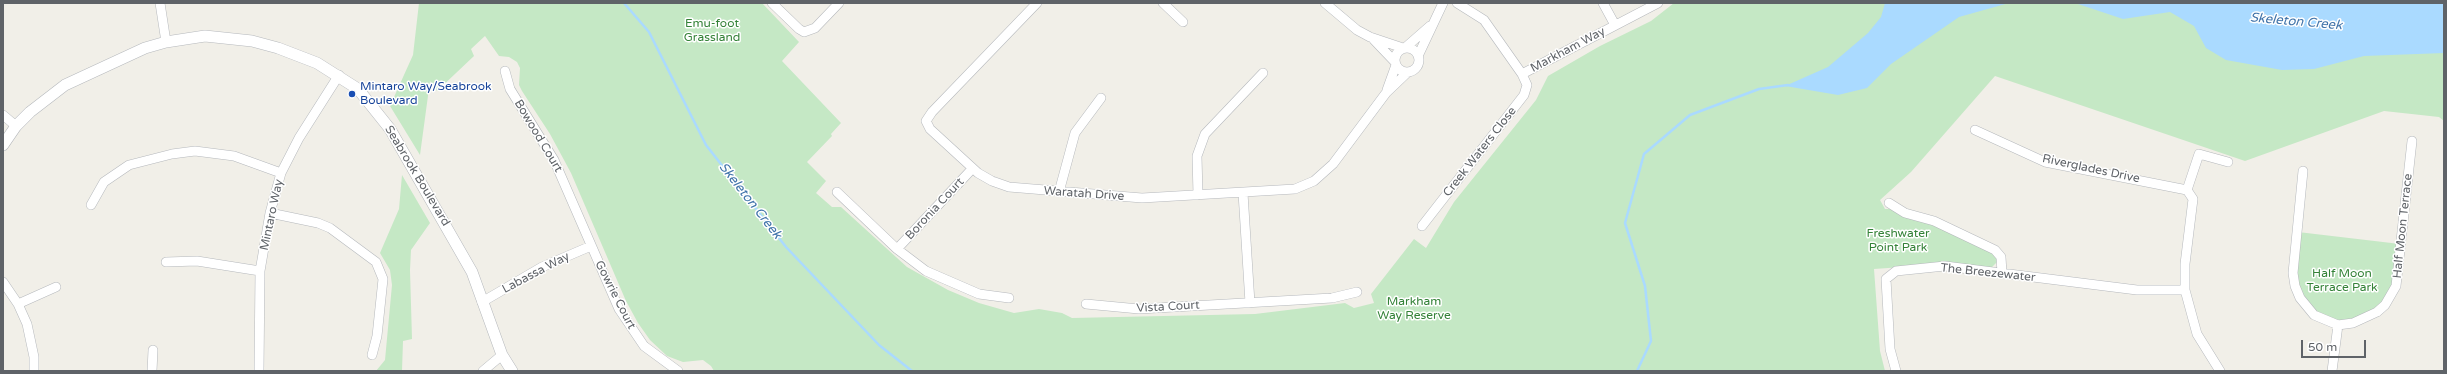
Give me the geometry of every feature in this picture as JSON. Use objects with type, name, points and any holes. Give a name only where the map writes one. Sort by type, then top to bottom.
[{"type":"street","points":[[160,3],[166,42]]},
{"type":"street","points":[[772,3],[799,29],[807,31],[815,28],[839,3]]},
{"type":"street","name":"Waratah Drive","points":[[1037,3],[932,112],[926,121],[930,129],[972,168],[1000,184],[1059,192],[1142,198],[1243,193],[1294,188],[1314,181],[1333,164],[1386,93],[1408,72]]},
{"type":"street","points":[[1163,3],[1183,22]]},
{"type":"street","points":[[1325,3],[1348,23],[1370,37],[1401,70],[1408,72],[1417,67],[1418,56],[1443,3]]},
{"type":"street","name":"Markham Way","points":[[1457,3],[1484,20],[1522,74],[1658,3]]},
{"type":"street","points":[[1603,3],[1615,25]]},
{"type":"street","points":[[1395,63],[1396,55],[1431,26]]},
{"type":"street","name":"Seabrook Boulevard","points":[[3,145],[16,126],[45,99],[66,85],[146,48],[166,42],[206,36],[252,41],[278,48],[317,62],[358,88],[390,130],[472,272],[502,355],[512,371]]},
{"type":"street","points":[[1370,37],[1415,51],[1418,56]]},
{"type":"street","name":"Waratah Drive","points":[[1386,93],[1395,63]]},
{"type":"street","name":"Bowood Court","points":[[505,71],[510,89],[554,160],[591,246]]},
{"type":"street","points":[[1198,195],[1197,156],[1205,134],[1263,73]]},
{"type":"street","name":"Creek Waters Close","points":[[1422,226],[1524,95],[1527,85],[1522,74]]},
{"type":"street","name":"Mintaro Way","points":[[259,371],[260,271],[270,213],[281,173],[299,138],[339,75]]},
{"type":"street","points":[[1059,192],[1075,133],[1101,98]]},
{"type":"street","points":[[3,115],[16,126]]},
{"type":"street","name":"Riverglades Drive","points":[[1975,130],[2045,162],[2187,190]]},
{"type":"street","name":"Half Moon Terrace","points":[[2338,325],[2369,318],[2385,305],[2396,286],[2412,141]]},
{"type":"street","points":[[91,205],[104,182],[129,165],[195,150],[234,156],[281,173]]},
{"type":"street","points":[[2220,371],[2198,334],[2185,290],[2185,264],[2192,199],[2187,190],[2199,154],[2228,162]]},
{"type":"street","name":"Boronia Court","points":[[897,249],[972,168]]},
{"type":"street","points":[[2303,171],[2293,273],[2295,286],[2300,298],[2314,315],[2338,325],[2332,371]]},
{"type":"street","name":"Boronia Court","points":[[837,192],[897,249],[942,279],[979,294],[1009,298]]},
{"type":"street","points":[[1243,193],[1250,302]]},
{"type":"street","points":[[1889,203],[1905,213],[1934,221],[1995,250],[2001,257],[2002,273]]},
{"type":"street","points":[[270,213],[318,223],[330,228],[376,262],[383,279],[377,336],[372,355]]},
{"type":"street","name":"Labassa Way","points":[[482,302],[542,267],[591,246]]},
{"type":"street","name":"Gowrie Court","points":[[591,246],[612,296],[635,334],[644,346],[678,371]]},
{"type":"street","points":[[166,262],[197,260],[260,271]]},
{"type":"street","name":"The Breezewater","points":[[1896,371],[1890,349],[1886,279],[1888,275],[1902,270],[1945,266],[2138,290],[2185,290]]},
{"type":"street","points":[[3,282],[18,304],[27,324],[34,357],[34,371]]},
{"type":"street","points":[[18,304],[56,286]]},
{"type":"street","name":"Vista Court","points":[[1086,304],[1139,309],[1332,298],[1357,292]]},
{"type":"street","points":[[152,371],[153,350]]},
{"type":"street","points":[[483,371],[502,355]]},
{"type":"green space","points":[[419,3],[762,3],[799,42],[782,61],[841,123],[831,134],[832,136],[807,162],[826,181],[816,193],[832,207],[841,207],[907,267],[948,290],[979,303],[1014,313],[1039,309],[1062,313],[1072,318],[1255,314],[1345,303],[1354,308],[1374,303],[1371,294],[1414,239],[1426,248],[1454,202],[1536,100],[1548,76],[1600,46],[1651,21],[1674,3],[2440,3],[2444,10],[2444,121],[2439,117],[2384,111],[2245,161],[1995,76],[1911,172],[1880,200],[1885,209],[1893,209],[1939,227],[1995,253],[1998,261],[1991,268],[1945,264],[1874,269],[1880,351],[1885,371],[714,371],[711,366],[703,360],[683,362],[667,356],[650,340],[638,323],[626,301],[571,173],[550,134],[519,85],[520,68],[517,62],[509,57],[499,56],[485,36],[471,49],[474,56],[437,91],[430,81],[420,155],[390,106],[413,55]]},
{"type":"green space","points":[[402,175],[430,223],[411,250],[410,270],[412,339],[403,341],[402,371],[376,371],[385,360],[392,285],[390,270],[380,253],[399,209]]},
{"type":"green space","name":"Half Moon Terrace Park","points":[[2298,232],[2400,244],[2396,286],[2385,305],[2338,325],[2306,306],[2293,273]]},
{"type":"water","points":[[1885,3],[2009,3],[1959,17],[1891,64],[1867,88],[1838,95],[1785,86],[1828,67],[1868,33],[1881,17]]},
{"type":"water","points":[[2066,3],[2444,3],[2444,53],[2364,56],[2314,69],[2282,70],[2226,60],[2206,48],[2194,26],[2170,12],[2123,19],[2078,4]]},
{"type":"waterway","name":"Skeleton Creek","points":[[624,3],[649,32],[706,145],[786,247],[879,345],[912,371]]},
{"type":"waterway","name":"Skeleton Creek","points":[[1637,371],[1651,341],[1645,286],[1625,223],[1644,154],[1690,115],[1759,89],[1788,85]]},
{"type":"place","name":"Mintaro Way/Seabrook Boulevard","points":[[352,94]]},
{"type":"park label","name":"Emu-foot Grassland","points":[[712,31]]},
{"type":"park label","name":"Freshwater Point Park","points":[[1898,241]]},
{"type":"park label","name":"Markham Way Reserve","points":[[1414,309]]}]
